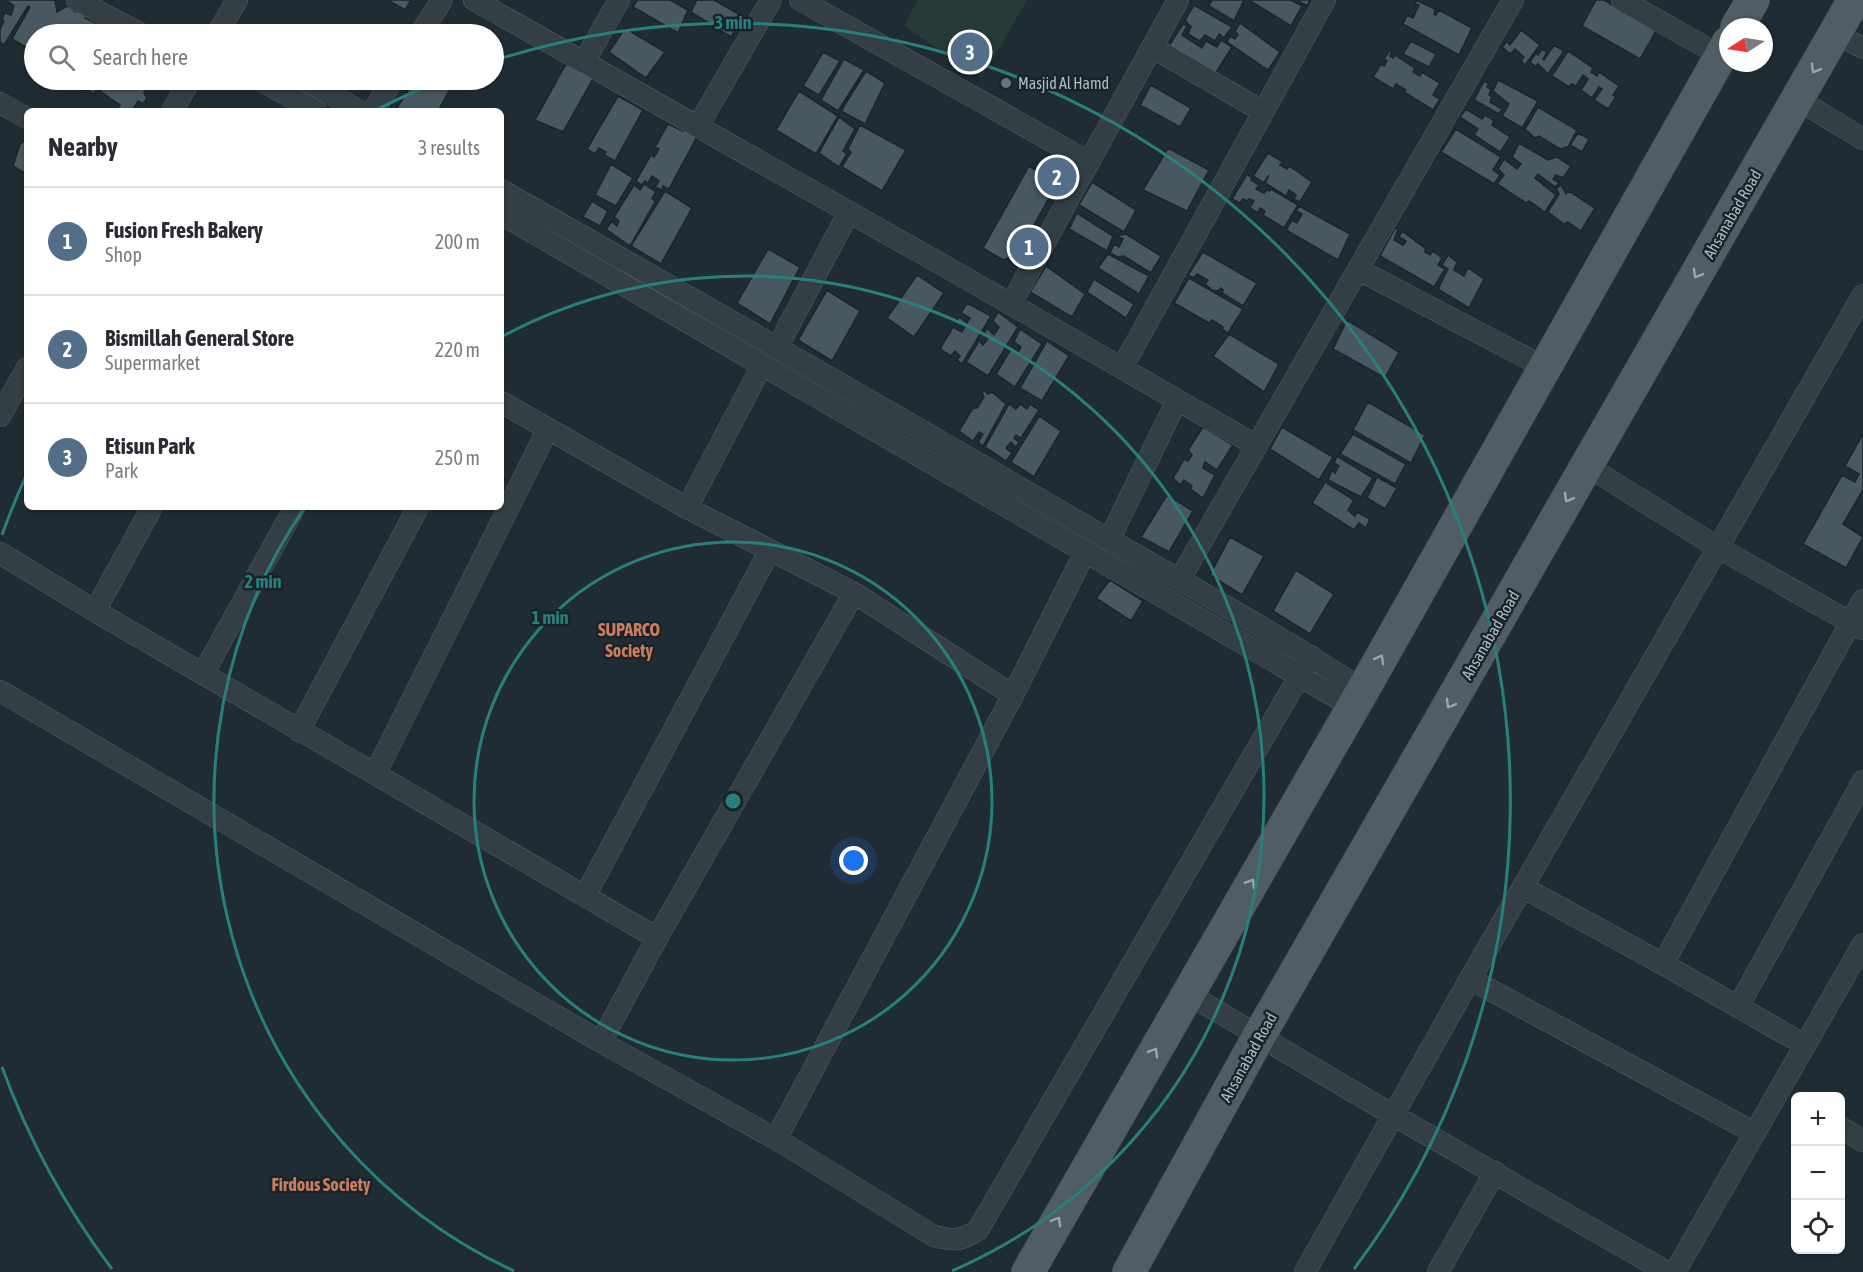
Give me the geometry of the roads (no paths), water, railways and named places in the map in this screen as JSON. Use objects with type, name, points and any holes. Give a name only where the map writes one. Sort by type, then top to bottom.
[{"type":"main road","points":[[1742,18],[1753,0]]},
{"type":"main road","name":"Ahsanabad Road","points":[[1129,1272],[1259,1036],[1797,99],[1849,40],[1854,0]]},
{"type":"main road","points":[[1028,1272],[1358,698],[1719,58]]},
{"type":"street","points":[[77,0],[122,24]]},
{"type":"street","points":[[225,24],[237,0]]},
{"type":"street","points":[[426,24],[442,0]]},
{"type":"street","points":[[474,0],[1257,446]]},
{"type":"street","points":[[584,62],[619,0]]},
{"type":"street","points":[[698,126],[771,0]]},
{"type":"street","points":[[800,0],[1089,162]]},
{"type":"street","points":[[1011,304],[1178,0]]},
{"type":"street","points":[[1122,368],[1325,0]]},
{"type":"street","points":[[1180,579],[1513,0]]},
{"type":"street","points":[[1622,0],[1719,47]]},
{"type":"street","points":[[1152,47],[1262,111]]},
{"type":"street","points":[[174,108],[184,90]]},
{"type":"street","points":[[278,90],[311,108]]},
{"type":"street","points":[[323,90],[355,108]]},
{"type":"street","points":[[376,108],[387,90]]},
{"type":"street","points":[[1797,99],[1863,139]]},
{"type":"street","points":[[0,103],[24,116]]},
{"type":"street","points":[[504,192],[778,346],[1311,656],[1358,698]]},
{"type":"street","points":[[778,346],[849,212]]},
{"type":"street","points":[[504,216],[1300,676],[1358,698]]},
{"type":"street","points":[[1359,270],[1544,367]]},
{"type":"street","points":[[1305,1272],[1470,979],[1863,295]]},
{"type":"street","points":[[687,508],[762,365]]},
{"type":"street","points":[[0,416],[24,373]]},
{"type":"street","points":[[1109,540],[1177,400]]},
{"type":"street","points":[[504,404],[687,508],[854,593],[1013,695]]},
{"type":"street","points":[[375,774],[548,429]]},
{"type":"street","points":[[1587,466],[1717,547],[1857,626]]},
{"type":"street","points":[[95,611],[150,510]]},
{"type":"street","points":[[203,674],[293,510]]},
{"type":"street","points":[[299,730],[416,510]]},
{"type":"street","points":[[585,896],[770,550]]},
{"type":"street","points":[[776,1139],[1013,695],[1085,552]]},
{"type":"street","points":[[0,553],[95,611],[657,938]]},
{"type":"street","points":[[601,1042],[657,938],[854,593]]},
{"type":"street","points":[[1663,964],[1857,626],[1863,600]]},
{"type":"street","points":[[0,691],[601,1042],[776,1139],[934,1236],[951,1240],[965,1239],[978,1230],[1311,656]]},
{"type":"street","points":[[1738,1007],[1863,781]]},
{"type":"street","points":[[1524,888],[1805,1045]]},
{"type":"street","points":[[1675,1272],[1755,1133],[1787,1095],[1805,1045],[1860,956]]},
{"type":"street","points":[[1470,979],[1755,1133]]},
{"type":"street","points":[[1188,994],[1667,1272]]},
{"type":"street","points":[[1845,1130],[1863,1141]]},
{"type":"street","points":[[1438,1272],[1495,1172]]},
{"type":"place","name":"Etisun Park","points":[[970,52]]},
{"type":"place","name":"Masjid Al Hamd","points":[[1006,83]]},
{"type":"place","name":"Bismillah General Store","points":[[1057,177]]},
{"type":"place","name":"Fusion Fresh Bakery","points":[[1029,247]]},
{"type":"district","name":"SUPARCO Society","points":[[629,640]]},
{"type":"district","name":"Firdous Society","points":[[321,1185]]}]
